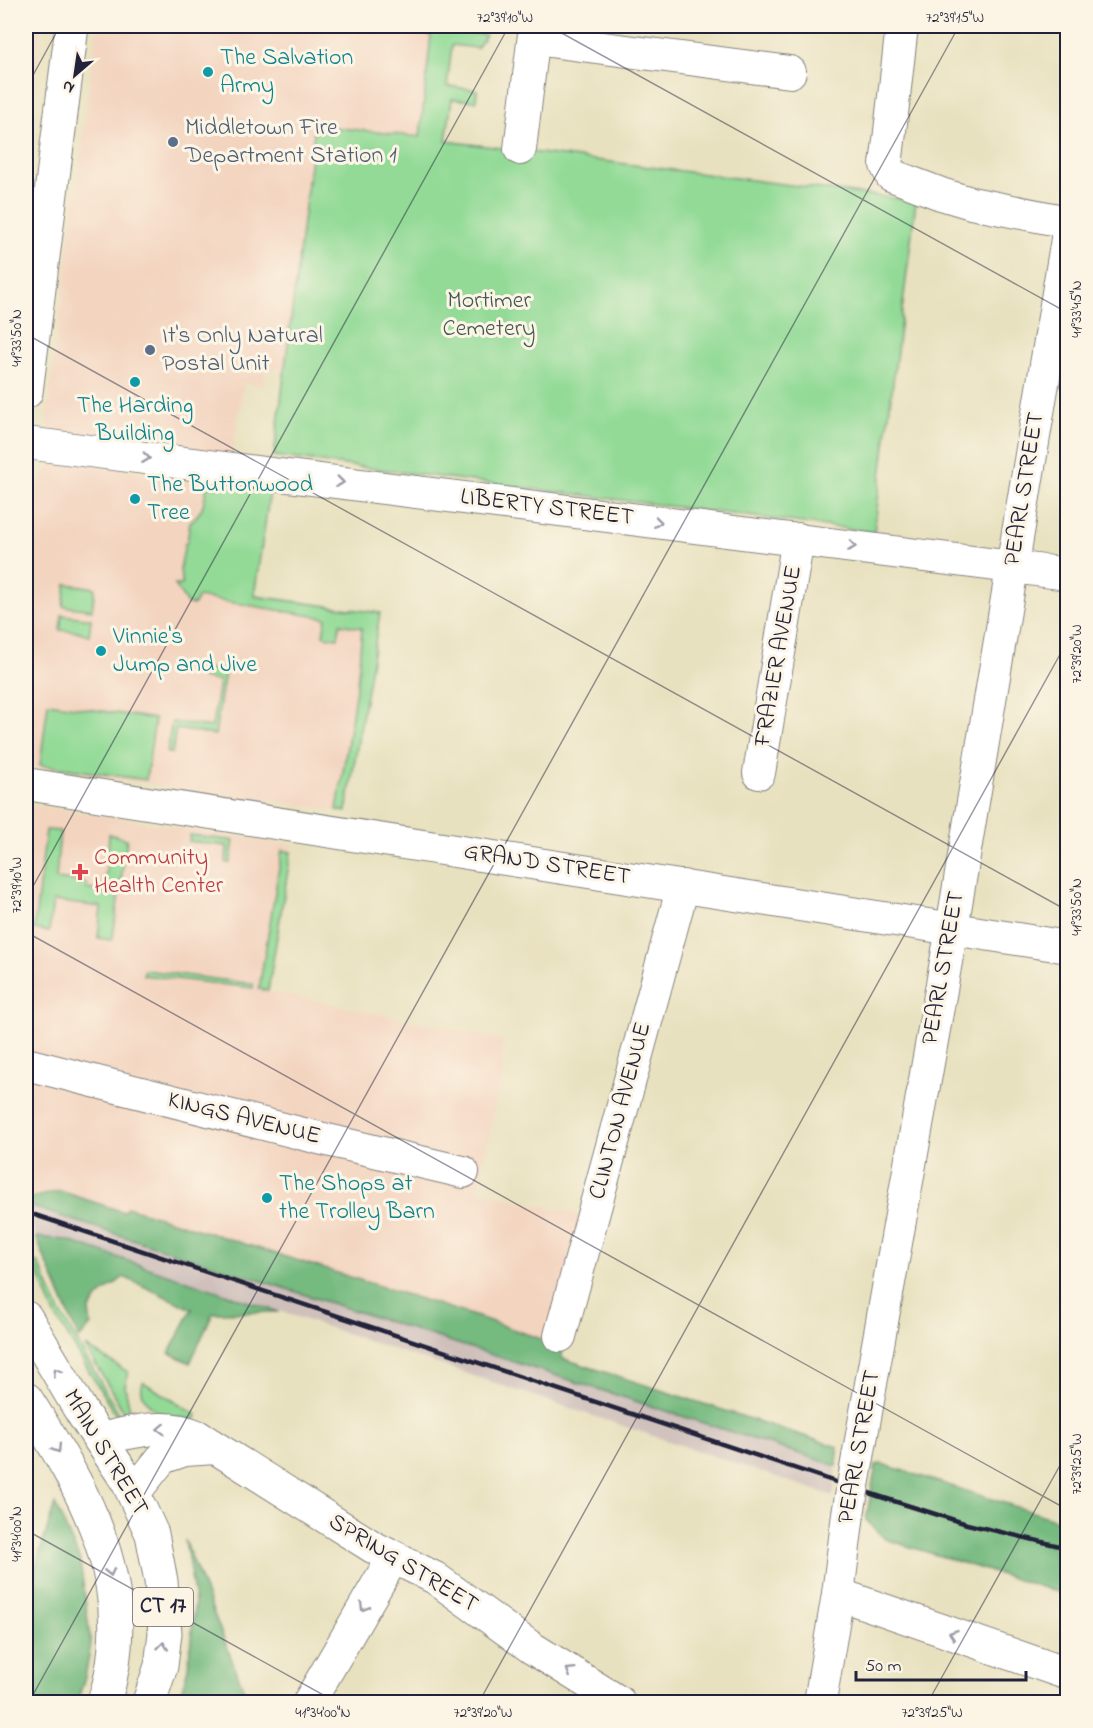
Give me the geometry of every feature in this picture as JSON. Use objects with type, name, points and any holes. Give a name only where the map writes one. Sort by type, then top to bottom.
[{"type":"highway","points":[[26,392],[37,217],[72,26]]},
{"type":"highway","name":"MAIN STREET","points":[[26,1318],[47,1357],[134,1493],[152,1534],[162,1592],[164,1647],[161,1666],[149,1702]]},
{"type":"highway","name":"MAIN STREET","points":[[26,1399],[78,1486],[107,1557],[115,1598],[117,1638],[112,1677],[104,1702]]},
{"type":"street","points":[[902,26],[886,165],[891,175],[1067,238]]},
{"type":"street","points":[[520,149],[535,32],[790,72]]},
{"type":"street","name":"PEARL STREET","points":[[820,1702],[838,1594],[848,1514],[951,928],[1067,238]]},
{"type":"street","name":"LIBERTY STREET","points":[[26,443],[1068,574]]},
{"type":"street","name":"FRAZIER AVENUE","points":[[759,772],[798,539]]},
{"type":"street","name":"GRAND STREET","points":[[26,784],[1068,947]]},
{"type":"street","name":"CLINTON AVENUE","points":[[560,1336],[682,886]]},
{"type":"street","name":"KINGS AVENUE","points":[[26,1064],[463,1172]]},
{"type":"street","name":"SPRING STREET","points":[[100,1439],[133,1432],[177,1429],[197,1436],[373,1547],[394,1556],[455,1591],[532,1648],[619,1702]]},
{"type":"street","points":[[134,1493],[162,1458],[185,1450],[215,1448]]},
{"type":"street","points":[[309,1702],[394,1556]]},
{"type":"street","points":[[838,1594],[1068,1674]]},
{"type":"shaded area","points":[[26,26],[41,26],[26,157]]},
{"type":"shaded area","points":[[97,26],[358,26],[431,34],[420,138],[315,125],[285,371],[266,369],[263,386],[244,383],[232,456],[49,434],[47,414]]},
{"type":"shaded area","points":[[63,460],[270,491],[254,595],[380,613],[346,812],[31,767],[26,764],[26,582],[38,487],[46,470],[56,461]]},
{"type":"shaded area","points":[[26,804],[293,845],[268,991],[503,1040],[503,1071],[477,1191],[603,1220],[564,1347],[481,1318],[127,1207],[125,1212],[60,1191],[26,1198]]},
{"type":"shaded area","points":[[26,1205],[837,1466],[833,1496],[66,1240],[36,1237]]},
{"type":"green space","name":"Mortimer Cemetery","points":[[358,26],[457,26],[457,31],[486,35],[477,48],[452,45],[447,86],[477,90],[476,101],[452,99],[446,141],[916,201],[874,532],[274,456],[315,125],[420,137],[431,35]]},
{"type":"green space","points":[[207,485],[270,491],[254,596],[380,613],[346,812],[337,810],[358,676],[362,628],[340,624],[338,638],[328,637],[323,635],[326,618],[198,597],[194,605],[187,604],[175,585],[182,585],[180,570],[190,522],[201,510]]},
{"type":"green space","points":[[66,584],[95,588],[92,610],[63,606]]},
{"type":"green space","points":[[62,615],[91,619],[89,636],[80,632],[60,630]]},
{"type":"green space","points":[[203,668],[225,671],[215,735],[176,729],[172,753],[167,753],[172,722],[212,727],[219,681],[201,678]]},
{"type":"green space","points":[[48,703],[155,719],[146,780],[40,765]]},
{"type":"green space","points":[[46,830],[60,831],[56,879],[87,883],[86,889],[119,893],[111,940],[98,938],[101,907],[53,901],[49,932],[34,929]]},
{"type":"green space","points":[[109,834],[127,839],[120,887],[103,885],[104,876],[106,876]]},
{"type":"green space","points":[[190,835],[234,841],[230,863],[226,863],[227,846],[189,841]]},
{"type":"green space","points":[[282,850],[291,852],[268,991],[259,989]]},
{"type":"green space","points":[[144,970],[253,984],[253,988],[143,975]]},
{"type":"green space","points":[[60,1191],[124,1212],[127,1207],[481,1318],[564,1347],[561,1358],[838,1447],[837,1466],[26,1205],[26,1199]]},
{"type":"green space","points":[[36,1237],[66,1240],[279,1312],[213,1313],[190,1363],[169,1353],[192,1309],[124,1277],[98,1297],[89,1311],[91,1325],[79,1339]]},
{"type":"green space","points":[[38,1262],[60,1312],[121,1418],[113,1411],[55,1315],[34,1263]]},
{"type":"green space","points":[[85,1346],[128,1372],[125,1387],[132,1420],[128,1419]]},
{"type":"green space","points":[[143,1382],[197,1415],[195,1420],[168,1416],[155,1410],[144,1397]]},
{"type":"green space","points":[[882,1464],[1067,1523],[1067,1595],[885,1539],[866,1520],[876,1465]]},
{"type":"green space","points":[[55,1504],[80,1560],[91,1644],[85,1677],[77,1702],[26,1702],[26,1623],[31,1599],[30,1583]]},
{"type":"green space","points":[[185,1540],[245,1693],[242,1702],[178,1702],[188,1668],[195,1601]]},
{"type":"railway","points":[[35,1215],[881,1497],[967,1524],[1068,1548]]},
{"type":"place","name":"The Salvation Army","points":[[208,72]]},
{"type":"place","name":"Middletown Fire Department Station 1","points":[[173,142]]},
{"type":"place","name":"It's Only Natural Postal Unit","points":[[150,350]]},
{"type":"place","name":"The Harding Building","points":[[135,382]]},
{"type":"place","name":"The Buttonwood Tree","points":[[135,499]]},
{"type":"place","name":"Vinnie's Jump and Jive","points":[[101,651]]},
{"type":"place","name":"Community Health Center","points":[[80,872]]},
{"type":"place","name":"The Shops at the Trolley Barn","points":[[267,1198]]}]
